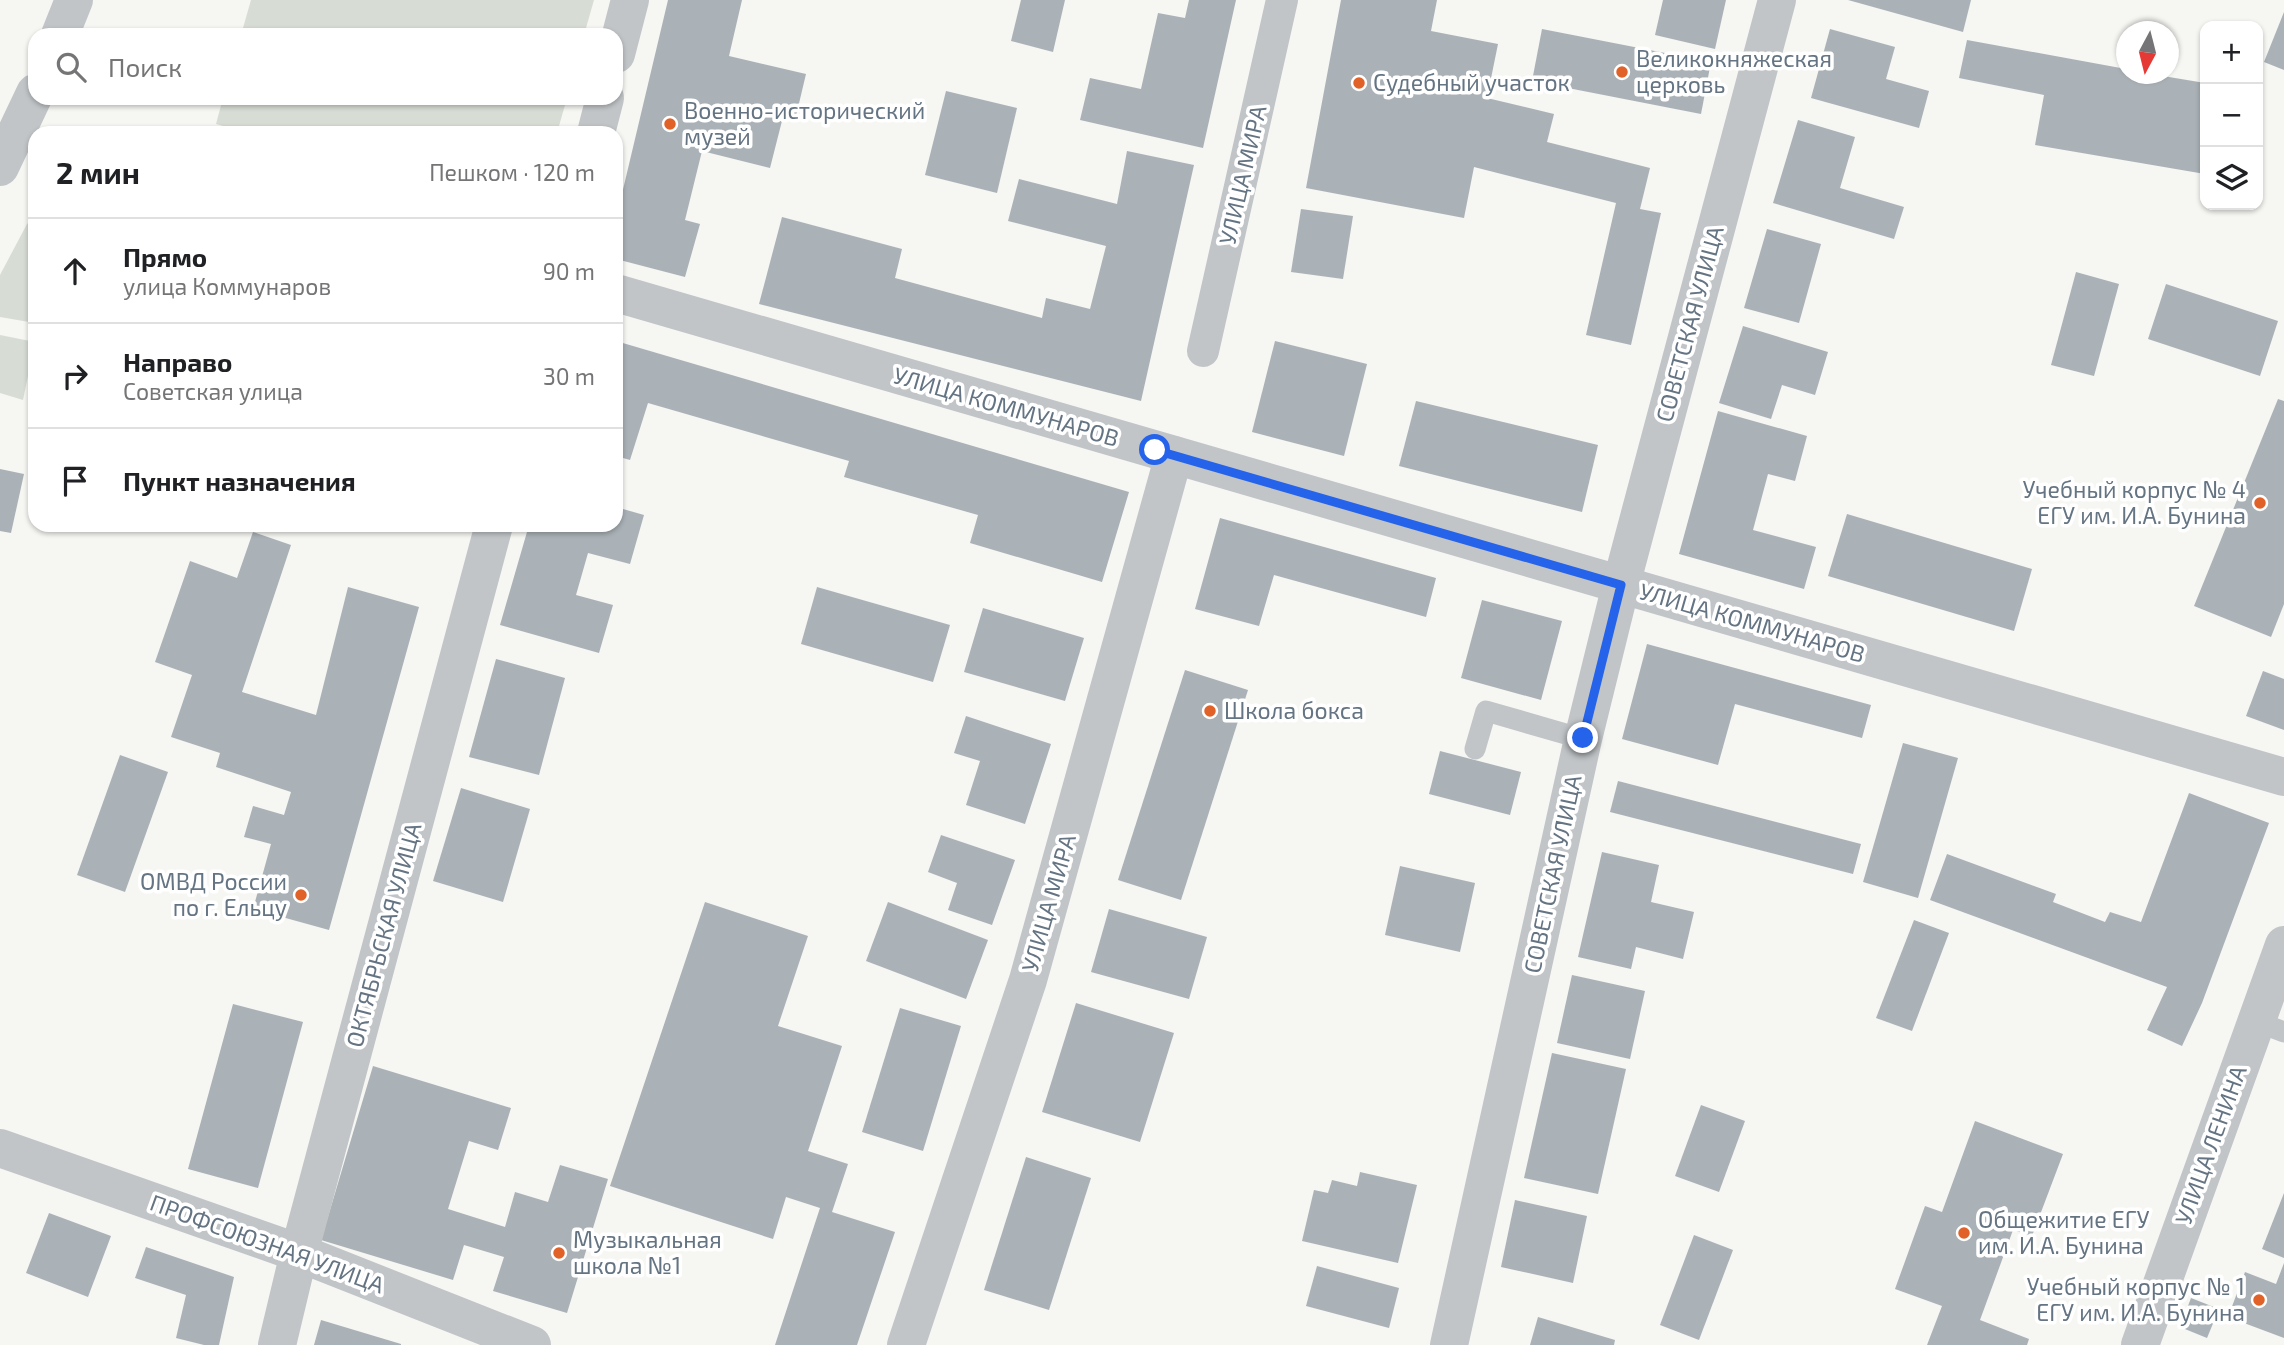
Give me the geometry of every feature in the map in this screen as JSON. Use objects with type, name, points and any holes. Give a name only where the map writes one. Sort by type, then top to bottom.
[{"type":"street","points":[[63,28],[74,0]]},
{"type":"street","points":[[623,28],[630,0]]},
{"type":"street","name":"УЛИЦА МИРА","points":[[1203,351],[1282,0]]},
{"type":"street","name":"СОВЕТСКАЯ УЛИЦА","points":[[1449,1345],[1583,738],[1621,585],[1777,0]]},
{"type":"street","points":[[598,126],[603,105]]},
{"type":"street","points":[[0,167],[28,128]]},
{"type":"street","name":"УЛИЦА КОММУНАРОВ","points":[[623,295],[2284,777]]},
{"type":"street","name":"УЛИЦА МИРА","points":[[906,1345],[1028,980],[1174,455]]},
{"type":"street","name":"ОКТЯБРЬСКАЯ УЛИЦА","points":[[277,1345],[299,1253],[492,532]]},
{"type":"street","name":"УЛИЦА ЛЕНИНА","points":[[2140,1345],[2270,1026],[2284,945]]},
{"type":"street","name":"ПРОФСОЮЗНАЯ УЛИЦА","points":[[0,1148],[299,1253],[532,1345]]},
{"type":"lane","points":[[1475,749],[1486,711],[1583,738]]},
{"type":"shaded area","points":[[251,0],[594,0],[586,28],[243,28]]},
{"type":"shaded area","points":[[221,105],[565,105],[559,126],[216,124]]},
{"type":"shaded area","points":[[27,224],[28,322],[0,317],[0,275]]},
{"type":"shaded area","points":[[0,335],[28,341],[28,376],[23,400],[0,393]]},
{"type":"building","points":[[668,0],[742,0],[729,56],[806,74],[796,116],[784,113],[770,168],[702,151],[685,220],[700,224],[685,277],[623,261],[623,190]]},
{"type":"building","points":[[1021,0],[1065,0],[1053,52],[1011,41]]},
{"type":"building","points":[[1189,0],[1236,0],[1203,148],[1080,120],[1090,78],[1141,89],[1158,13],[1185,18]]},
{"type":"building","points":[[1341,0],[1437,0],[1431,31],[1498,44],[1487,98],[1554,114],[1547,142],[1650,168],[1640,209],[1661,213],[1631,345],[1586,335],[1616,203],[1474,167],[1464,218],[1306,188]]},
{"type":"building","points":[[1663,0],[1726,0],[1715,49],[1655,35]]},
{"type":"building","points":[[1848,0],[1971,0],[1963,32]]},
{"type":"building","points":[[2284,12],[2284,70],[2264,62]]},
{"type":"building","name":"Великокняжеская церковь","points":[[1542,29],[1711,62],[1701,114],[1532,81]]},
{"type":"building","points":[[1830,29],[1895,47],[1886,79],[1929,91],[1919,128],[1811,98]]},
{"type":"building","points":[[1967,40],[2116,67],[2116,84],[2179,84],[2179,79],[2200,82],[2200,173],[2035,145],[2044,95],[1959,78]]},
{"type":"building","points":[[946,91],[1017,108],[997,193],[925,175]]},
{"type":"building","points":[[1798,120],[1855,137],[1840,188],[1904,207],[1894,239],[1773,203]]},
{"type":"building","points":[[1127,151],[1194,165],[1141,401],[759,304],[782,217],[902,249],[895,278],[1042,318],[1046,298],[1090,309],[1106,246],[1008,221],[1019,179],[1117,204]]},
{"type":"building","points":[[1301,209],[1353,216],[1343,279],[1291,272]]},
{"type":"building","points":[[1767,229],[1821,244],[1799,323],[1744,308]]},
{"type":"building","points":[[2076,272],[2119,284],[2094,376],[2051,365]]},
{"type":"building","points":[[2166,284],[2278,321],[2260,376],[2148,339]]},
{"type":"building","points":[[1743,326],[1828,352],[1815,395],[1782,385],[1771,419],[1719,403]]},
{"type":"building","points":[[1275,341],[1367,364],[1344,456],[1252,432]]},
{"type":"building","points":[[623,343],[1129,492],[1102,582],[970,543],[978,515],[844,477],[849,461],[648,403],[630,460],[623,458]]},
{"type":"building","name":"Учебный корпус № 4 ЕГУ им. И.А. Бунина","points":[[2278,399],[2284,401],[2284,604],[2271,637],[2194,606]]},
{"type":"building","points":[[1416,401],[1598,445],[1582,512],[1399,466]]},
{"type":"building","points":[[1718,411],[1807,436],[1795,481],[1768,474],[1753,530],[1816,547],[1804,589],[1679,554]]},
{"type":"building","points":[[0,469],[24,474],[11,533],[0,531]]},
{"type":"building","points":[[623,509],[644,515],[630,564],[588,553],[576,595],[613,605],[599,653],[500,625],[527,532],[623,532]]},
{"type":"building","points":[[1847,514],[2032,569],[2014,631],[1828,576]]},
{"type":"building","points":[[1220,518],[1436,578],[1426,617],[1274,575],[1259,626],[1195,609]]},
{"type":"building","points":[[253,532],[291,545],[242,692],[316,715],[348,587],[419,607],[329,930],[253,909],[271,844],[244,837],[253,806],[284,815],[291,792],[216,767],[220,753],[171,737],[192,675],[155,662],[190,561],[237,578]]},
{"type":"building","points":[[817,587],[950,625],[933,682],[801,644]]},
{"type":"building","points":[[1482,600],[1562,621],[1541,700],[1461,678]]},
{"type":"building","points":[[983,608],[1084,638],[1065,701],[964,672]]},
{"type":"building","points":[[1647,644],[1871,705],[1862,738],[1735,704],[1718,765],[1622,739]]},
{"type":"building","points":[[496,659],[565,678],[539,775],[469,757]]},
{"type":"building","points":[[1185,670],[1248,690],[1181,900],[1118,880]]},
{"type":"building","points":[[2263,671],[2284,679],[2284,730],[2246,716]]},
{"type":"building","points":[[966,716],[1051,744],[1025,824],[966,805],[980,761],[954,753]]},
{"type":"building","points":[[1903,743],[1958,758],[1918,898],[1863,882]]},
{"type":"building","points":[[1440,751],[1521,772],[1510,815],[1429,794]]},
{"type":"building","points":[[120,755],[168,772],[125,892],[77,875]]},
{"type":"building","points":[[1618,781],[1861,844],[1853,874],[1610,812]]},
{"type":"building","points":[[461,788],[530,809],[503,902],[433,881]]},
{"type":"building","points":[[2189,793],[2269,823],[2202,1003],[2182,1046],[2147,1030],[2167,987],[1930,900],[1947,854],[2056,894],[2053,902],[2105,922],[2110,912],[2141,922]]},
{"type":"building","points":[[941,835],[1015,860],[992,925],[948,910],[957,883],[928,872]]},
{"type":"building","points":[[1602,852],[1659,865],[1651,902],[1694,912],[1683,959],[1636,947],[1631,969],[1578,957]]},
{"type":"building","points":[[1400,866],[1475,883],[1460,952],[1385,935]]},
{"type":"building","points":[[705,902],[808,936],[778,1026],[842,1046],[808,1151],[848,1164],[832,1212],[895,1232],[857,1345],[775,1345],[820,1208],[786,1197],[773,1239],[610,1186]]},
{"type":"building","points":[[888,902],[988,940],[966,999],[866,961]]},
{"type":"building","points":[[1109,909],[1207,937],[1189,999],[1091,972]]},
{"type":"building","points":[[1914,920],[1949,933],[1912,1031],[1876,1018]]},
{"type":"building","points":[[1572,975],[1645,991],[1630,1059],[1557,1043]]},
{"type":"building","points":[[1076,1003],[1174,1033],[1140,1142],[1042,1112]]},
{"type":"building","points":[[233,1004],[303,1022],[258,1188],[188,1169]]},
{"type":"building","points":[[900,1008],[961,1026],[923,1151],[862,1132]]},
{"type":"building","points":[[1552,1053],[1626,1069],[1598,1194],[1524,1178]]},
{"type":"building","points":[[373,1066],[511,1108],[498,1150],[469,1141],[448,1209],[505,1227],[515,1192],[548,1202],[560,1165],[608,1179],[567,1313],[493,1291],[504,1257],[464,1245],[453,1280],[321,1240]]},
{"type":"building","points":[[1701,1105],[1745,1121],[1719,1192],[1675,1176]]},
{"type":"building","name":"Общежитие ЕГУ им. И.А. Бунина","points":[[1975,1121],[2063,1154],[2032,1236],[2013,1230],[1980,1320],[2029,1339],[2027,1345],[1927,1345],[1942,1306],[1895,1289],[1925,1206],[1942,1212]]},
{"type":"building","points":[[1026,1157],[1091,1178],[1049,1310],[984,1290]]},
{"type":"building","points":[[1360,1172],[1417,1185],[1398,1263],[1302,1241],[1314,1190],[1328,1193],[1332,1180],[1357,1186]]},
{"type":"building","name":"Учебный корпус № 1 ЕГУ им. И.А. Бунина","points":[[2284,1193],[2284,1258],[2262,1249]]},
{"type":"building","points":[[1515,1200],[1587,1216],[1573,1283],[1501,1267]]},
{"type":"building","points":[[49,1213],[111,1236],[88,1297],[26,1273]]},
{"type":"building","points":[[1694,1235],[1733,1250],[1699,1340],[1660,1325]]},
{"type":"building","points":[[146,1247],[234,1277],[219,1345],[204,1345],[176,1338],[186,1295],[135,1278]]},
{"type":"building","name":"Учебный корпус № 1 ЕГУ им. И.А. Бунина","points":[[2284,1263],[2284,1338],[2228,1317],[2245,1272],[2276,1284]]},
{"type":"building","points":[[1317,1266],[1399,1288],[1389,1328],[1306,1306]]},
{"type":"building","points":[[2191,1298],[2219,1309],[2207,1338],[2180,1327]]},
{"type":"building","points":[[1538,1317],[1615,1340],[1614,1345],[1530,1345]]},
{"type":"building","points":[[321,1320],[401,1344],[401,1345],[314,1345]]},
{"type":"place","name":"Великокняжеская церковь","points":[[1622,72]]},
{"type":"place","name":"Судебный участок","points":[[1359,83]]},
{"type":"place","name":"Военно-исторический музей","points":[[670,124]]},
{"type":"place","name":"Учебный корпус № 4 ЕГУ им. И.А. Бунина","points":[[2260,503]]},
{"type":"place","name":"Школа бокса","points":[[1210,711]]},
{"type":"place","name":"ОМВД России по г. Ельцу","points":[[301,895]]},
{"type":"place","name":"Общежитие ЕГУ им. И.А. Бунина","points":[[1964,1233]]},
{"type":"place","name":"Музыкальная школа №1","points":[[559,1253]]},
{"type":"place","name":"Учебный корпус № 1 ЕГУ им. И.А. Бунина","points":[[2259,1300]]},
{"type":"route","points":[[1155,450],[1621,585],[1583,738]]}]
